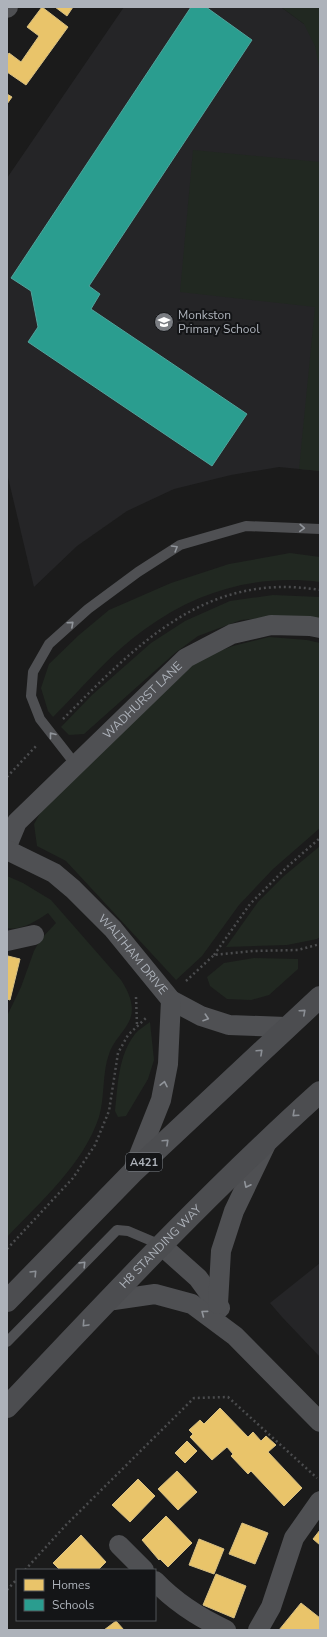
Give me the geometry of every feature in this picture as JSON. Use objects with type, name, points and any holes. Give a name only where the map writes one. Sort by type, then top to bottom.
[{"type":"highway","name":"A421","points":[[7,1301],[132,1173],[286,1027],[320,997]]},
{"type":"highway","name":"H8 STANDING WAY","points":[[7,1407],[161,1245],[270,1137],[320,1092]]},
{"type":"street","name":"WADHURST LANE","points":[[7,846],[17,822],[186,658],[232,634],[271,625],[310,626],[320,628]]},
{"type":"street","name":"WALTHAM DRIVE","points":[[7,850],[54,873],[73,889],[113,929],[171,1000],[168,1064],[161,1100],[132,1173]]},
{"type":"street","points":[[7,941],[34,935]]},
{"type":"street","points":[[171,1000],[201,1016],[229,1025],[286,1027]]},
{"type":"street","points":[[218,1304],[221,1251],[234,1211],[270,1137]]},
{"type":"street","points":[[161,1245],[198,1278],[218,1304],[235,1336]]},
{"type":"street","points":[[107,1301],[155,1294],[192,1304],[235,1336],[320,1422]]},
{"type":"street","points":[[258,1630],[271,1607],[294,1538],[320,1502]]},
{"type":"street","points":[[119,1545],[143,1569]]},
{"type":"street","points":[[156,1583],[186,1608],[207,1622],[226,1630]]},
{"type":"lane","points":[[76,765],[40,719],[31,696],[33,672],[49,644],[88,609],[138,572],[180,544],[246,526],[320,529]]},
{"type":"lane","points":[[7,1342],[117,1230],[128,1231],[161,1245]]},
{"type":"path","points":[[7,777],[120,662],[151,635],[188,611],[229,594],[269,587],[320,590]]},
{"type":"path","points":[[183,984],[214,955],[250,904],[320,838]]},
{"type":"path","points":[[214,955],[253,951],[298,950],[320,944]]},
{"type":"path","points":[[7,1249],[73,1178],[95,1145],[109,1111],[118,1053],[128,1035],[150,1014]]},
{"type":"path","points":[[26,1569],[65,1526],[194,1398],[228,1397],[320,1481]]},
{"type":"path","points":[[7,1590],[16,1580]]},
{"type":"shaded area","name":"Monkston Primary School","points":[[124,7],[281,7],[304,24],[320,7],[320,471],[279,467],[231,475],[174,489],[127,511],[77,546],[34,587],[7,473],[7,178]]},
{"type":"shaded area","points":[[281,7],[320,7],[320,71],[315,46],[304,24]]},
{"type":"shaded area","points":[[193,150],[320,162],[320,471],[299,469],[315,307],[180,292]]},
{"type":"shaded area","points":[[290,553],[320,557],[320,582],[296,580],[250,583],[206,595],[185,604],[132,638],[97,671],[53,717],[48,711],[41,688],[49,664],[79,635],[109,610],[171,583],[229,564]]},
{"type":"shaded area","points":[[273,595],[320,597],[320,619],[278,616],[241,620],[198,636],[175,653],[84,734],[69,735],[61,727],[92,695],[151,643],[185,621],[230,601]]},
{"type":"shaded area","points":[[269,637],[307,640],[320,643],[320,828],[273,869],[239,905],[202,956],[176,980],[66,861],[37,846],[34,824],[43,808],[198,659],[233,646]]},
{"type":"shaded area","points":[[320,846],[320,937],[317,939],[287,945],[226,947],[258,902],[284,876]]},
{"type":"shaded area","points":[[7,876],[23,883],[51,900],[121,980],[131,1002],[132,1014],[125,1029],[109,1054],[105,1069],[99,1117],[83,1151],[60,1182],[7,1237],[7,1016],[21,987],[34,951],[40,940],[56,923],[48,913],[23,927],[12,929],[7,928]]},
{"type":"shaded area","points":[[254,958],[298,959],[298,969],[269,995],[251,1000],[227,999],[210,986],[207,977],[224,963]]},
{"type":"shaded area","points":[[150,1022],[154,1060],[148,1079],[126,1116],[118,1117],[115,1111],[117,1091],[125,1052],[135,1034]]},
{"type":"shaded area","points":[[320,1263],[320,1357],[270,1303]]},
{"type":"building: Homes","points":[[42,7],[68,27],[26,85],[7,72],[7,56],[9,53],[21,62],[39,36],[27,27]]},
{"type":"building: Homes","points":[[55,7],[73,7],[67,16]]},
{"type":"building: Homes","points":[[7,94],[12,97],[7,104]]},
{"type":"building: Homes","points":[[8,956],[20,959],[10,1000],[7,999]]},
{"type":"building: Homes","points":[[220,1408],[248,1437],[253,1432],[261,1441],[266,1436],[276,1445],[268,1452],[302,1488],[284,1506],[251,1471],[248,1474],[231,1456],[233,1454],[227,1447],[212,1460],[190,1437],[193,1434],[189,1430],[200,1420],[204,1424]]},
{"type":"building: Homes","points":[[187,1441],[197,1451],[185,1463],[175,1453]]},
{"type":"building: Homes","points":[[177,1471],[197,1492],[178,1510],[158,1489]]},
{"type":"building: Homes","points":[[138,1479],[155,1496],[130,1522],[112,1505]]},
{"type":"building: Homes","points":[[166,1516],[192,1543],[168,1567],[160,1559],[159,1560],[142,1540]]},
{"type":"building: Homes","points":[[242,1523],[268,1533],[255,1564],[229,1554]]},
{"type":"building: Homes","points":[[320,1530],[320,1545],[313,1539]]},
{"type":"building: Homes","points":[[81,1535],[106,1562],[99,1569],[59,1569],[53,1563]]},
{"type":"building: Homes","points":[[199,1539],[224,1549],[214,1574],[189,1565]]},
{"type":"building: Homes","points":[[216,1574],[246,1586],[234,1618],[203,1605]]},
{"type":"building: Homes","points":[[301,1603],[320,1618],[320,1630],[279,1630]]},
{"type":"building: Homes","points":[[116,1621],[124,1630],[104,1630]]},
{"type":"building: Schools","name":"Monkston Primary School","points":[[191,7],[206,7],[252,40],[89,286],[100,294],[91,309],[247,414],[212,466],[28,342],[38,327],[31,291],[11,278]]},
{"type":"place","name":"Monkston Primary School","points":[[164,322]]}]
